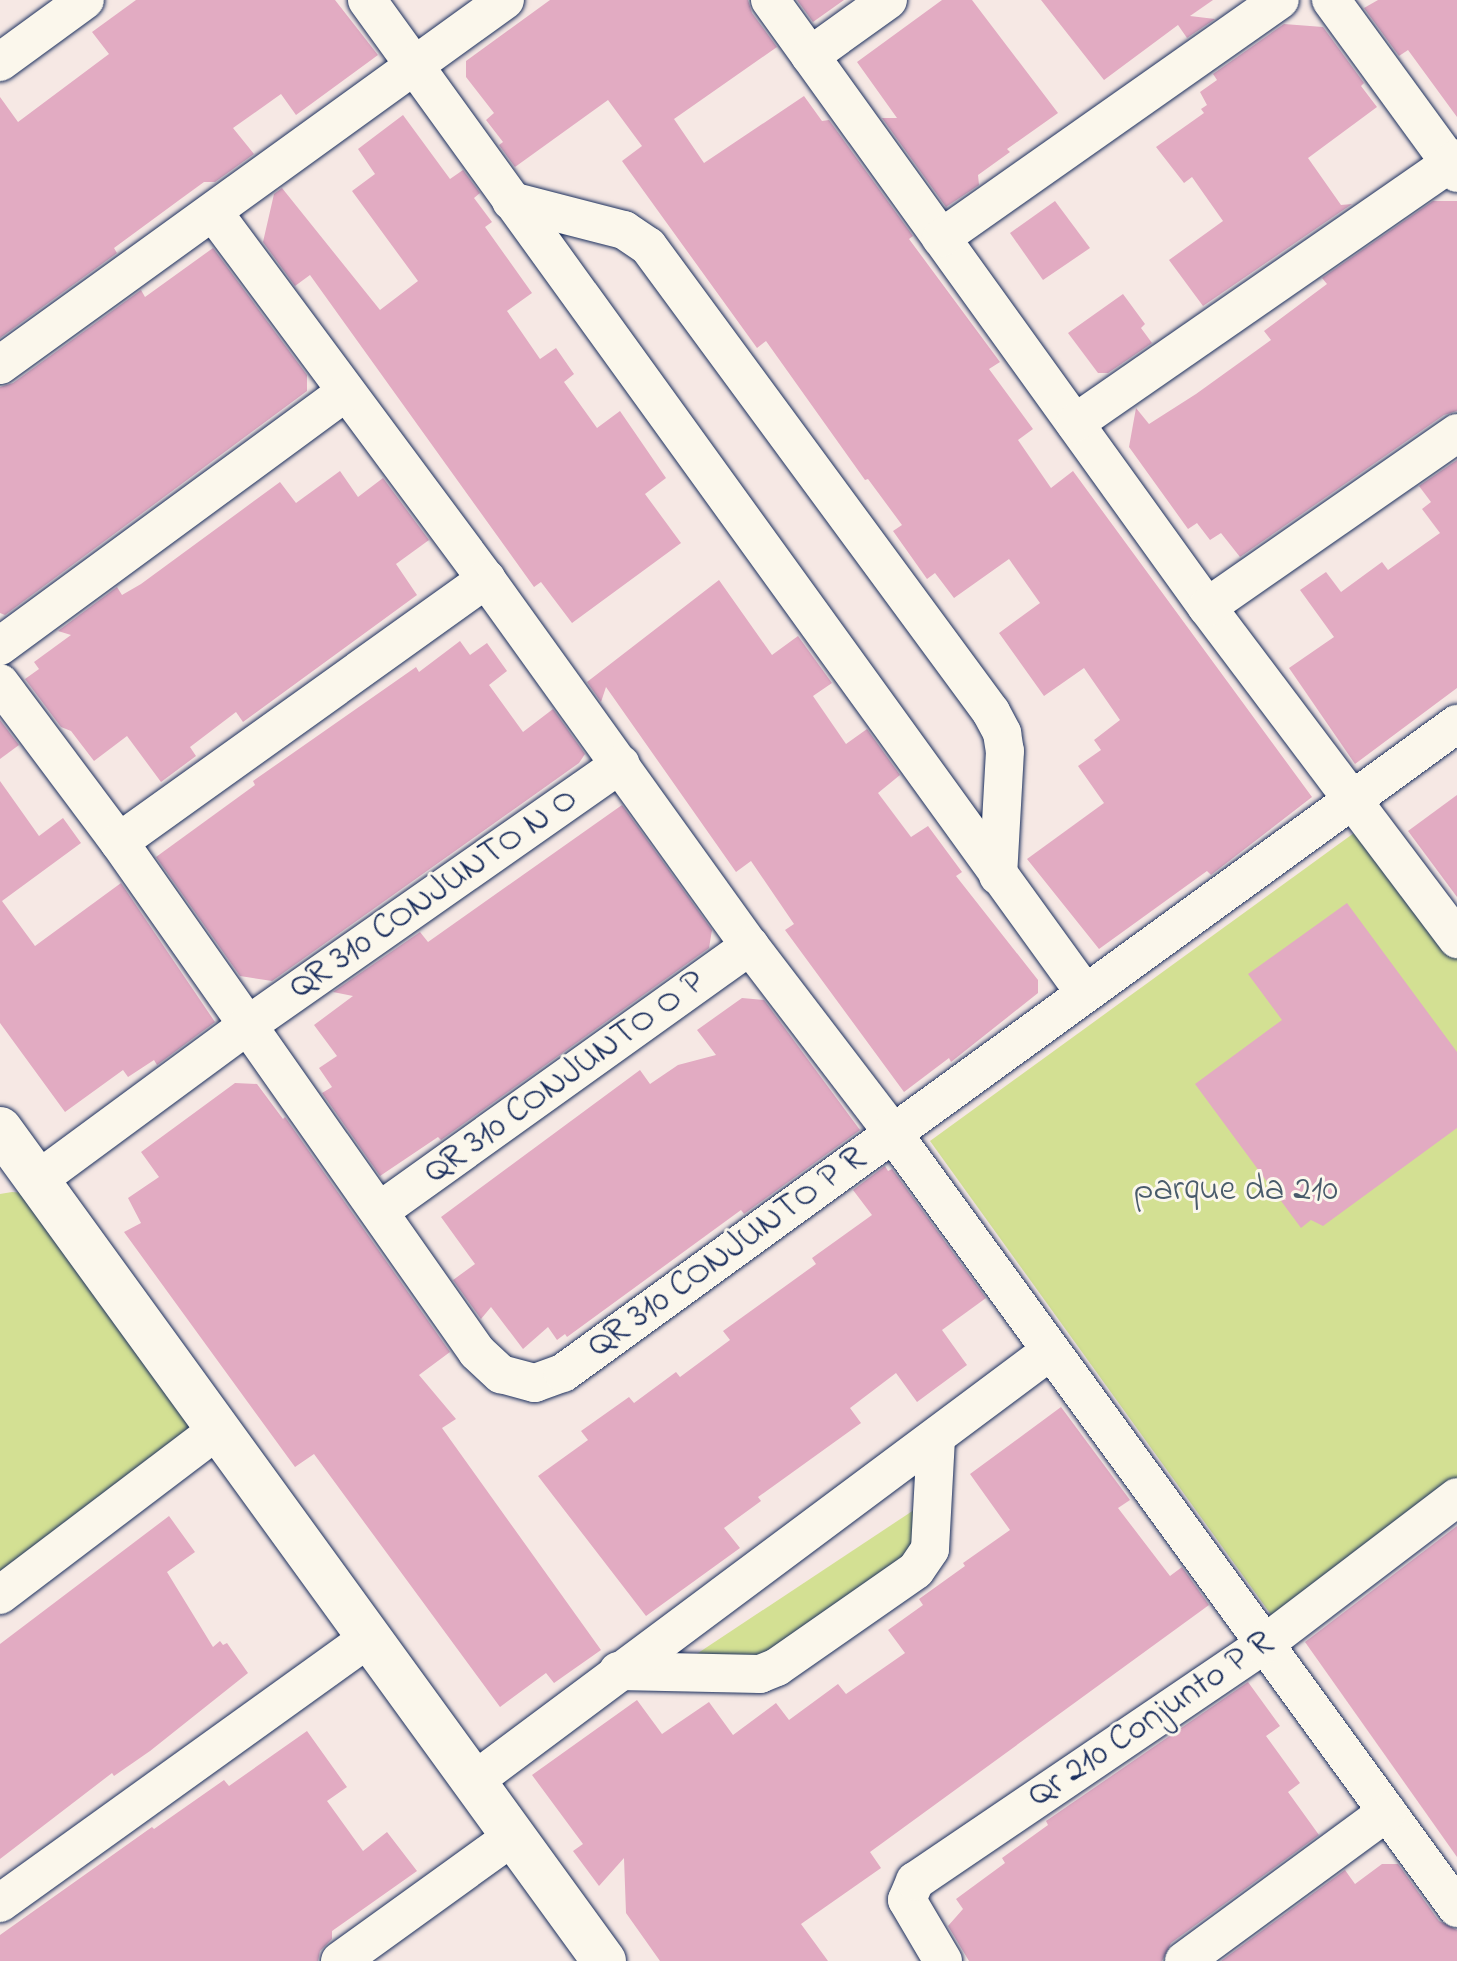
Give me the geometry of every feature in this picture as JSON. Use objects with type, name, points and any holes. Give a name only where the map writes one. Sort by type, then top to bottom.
[{"type":"street","points":[[0,62],[85,0]]},
{"type":"street","points":[[367,0],[1084,992]]},
{"type":"street","points":[[0,365],[505,0]]},
{"type":"street","points":[[770,0],[1207,607],[1457,939]]},
{"type":"street","points":[[810,56],[888,0]]},
{"type":"street","points":[[941,238],[1280,0]]},
{"type":"street","points":[[1075,423],[1455,165],[1331,0]]},
{"type":"street","points":[[511,201],[624,230],[648,246],[991,712],[1002,733],[1005,751],[998,876]]},
{"type":"street","points":[[214,213],[486,579],[750,946],[892,1132],[1049,1352],[1457,1908]]},
{"type":"street","points":[[0,646],[346,392]]},
{"type":"street","points":[[1207,607],[1457,433]]},
{"type":"street","points":[[119,842],[486,579]]},
{"type":"street","points":[[0,683],[119,842],[381,1210]]},
{"type":"street","name":"QR 310 CONJUNTO P R","points":[[381,1210],[477,1352],[501,1374],[535,1383],[563,1373],[1457,724]]},
{"type":"street","name":"QR 310 CONJUNTO N O","points":[[39,1179],[248,1025],[621,764]]},
{"type":"street","name":"QR 310 CONJUNTO O P","points":[[381,1210],[750,946]]},
{"type":"street","points":[[1,1133],[39,1179],[216,1431],[604,1961]]},
{"type":"street","points":[[474,1781],[1049,1352]]},
{"type":"street","points":[[0,1595],[216,1431]]},
{"type":"street","points":[[618,1671],[760,1674],[777,1667],[916,1570],[930,1549],[936,1439]]},
{"type":"street","name":"Qr 210 Conjunto P R","points":[[943,1961],[911,1913],[907,1900],[910,1885],[1263,1645],[1457,1497]]},
{"type":"street","points":[[0,1903],[369,1638]]},
{"type":"street","points":[[1184,1961],[1387,1812]]},
{"type":"street","points":[[340,1961],[513,1836]]},
{"type":"green space","name":"parque da 210","points":[[1365,825],[1457,950],[1457,1489],[1280,1627],[930,1141]]},
{"type":"green space","points":[[25,1193],[195,1429],[0,1586],[0,1194]]},
{"type":"green space","points":[[926,1502],[921,1560],[767,1667],[680,1665]]},
{"type":"building","points":[[136,0],[335,0],[378,55],[296,115],[281,94],[233,128],[254,154],[215,182],[204,182],[114,248],[117,253],[0,338],[0,97],[18,122],[109,54],[92,32]]},
{"type":"building","points":[[550,0],[748,0],[752,13],[777,47],[674,119],[704,163],[804,96],[822,121],[829,120],[913,236],[909,239],[1000,362],[989,369],[1033,429],[1018,440],[1051,488],[1073,471],[1312,797],[1211,875],[1207,871],[1099,949],[1027,859],[1104,803],[1078,766],[1101,750],[1094,740],[1120,720],[1084,668],[1044,696],[999,633],[1040,603],[1009,559],[954,598],[935,573],[927,579],[893,531],[902,525],[868,479],[865,480],[766,341],[757,348],[622,161],[642,146],[608,100],[515,167],[499,145],[503,142],[486,120],[494,113],[466,77],[466,61]]},
{"type":"building","points":[[797,0],[844,0],[813,22]]},
{"type":"building","points":[[942,0],[972,0],[1058,113],[1007,149],[1010,152],[978,175],[979,185],[946,207],[882,118],[897,118],[857,62]]},
{"type":"building","points":[[1041,0],[1213,0],[1190,16],[1215,19],[1187,38],[1178,25],[1104,80]]},
{"type":"building","points":[[1378,0],[1457,0],[1457,117],[1408,50],[1399,56],[1364,8]]},
{"type":"building","points":[[1284,24],[1323,27],[1364,83],[1361,86],[1377,107],[1308,158],[1341,205],[1352,204],[1203,306],[1169,260],[1223,221],[1192,177],[1184,183],[1156,147],[1204,113],[1201,109],[1207,105],[1200,92],[1217,80],[1213,74]]},
{"type":"building","points":[[403,115],[450,179],[463,170],[480,193],[474,198],[492,222],[485,227],[532,293],[507,311],[540,359],[556,348],[574,374],[564,382],[597,428],[620,411],[666,478],[645,494],[681,543],[572,623],[541,582],[534,587],[310,275],[295,286],[263,242],[274,194],[282,188],[380,310],[418,281],[352,191],[375,174],[358,149]]},
{"type":"building","points":[[1055,201],[1090,248],[1043,280],[1010,233]]},
{"type":"building","points":[[1433,201],[1457,201],[1457,411],[1444,415],[1240,557],[1221,533],[1210,540],[1197,523],[1188,529],[1129,447],[1136,408],[1149,424],[1196,394],[1271,340],[1264,331],[1327,284],[1322,278]]},
{"type":"building","points":[[213,248],[307,375],[307,391],[5,615],[0,613],[0,387],[13,383],[141,290],[145,297]]},
{"type":"building","points":[[1123,294],[1145,324],[1141,328],[1152,343],[1108,373],[1098,373],[1068,333]]},
{"type":"building","points":[[1457,460],[1457,688],[1355,764],[1289,668],[1334,637],[1300,590],[1326,572],[1341,592],[1382,562],[1388,570],[1440,533],[1422,509],[1431,502],[1419,486]]},
{"type":"building","points":[[340,471],[358,497],[383,478],[429,540],[396,564],[417,595],[243,722],[236,712],[190,747],[196,756],[161,782],[127,736],[94,761],[71,731],[61,727],[25,679],[39,669],[34,662],[71,635],[58,631],[117,587],[122,595],[141,584],[280,482],[296,503]]},
{"type":"building","points":[[719,580],[772,655],[798,636],[832,683],[813,696],[846,744],[867,729],[900,775],[878,793],[911,837],[928,826],[962,872],[956,876],[1038,980],[1038,993],[951,1062],[949,1058],[904,1092],[785,930],[794,924],[751,861],[736,872],[606,687],[601,702],[587,682]]},
{"type":"building","points":[[460,641],[470,655],[487,643],[507,671],[489,685],[523,732],[553,709],[585,754],[579,763],[272,981],[240,976],[156,857],[255,785],[253,781],[416,667],[419,672]]},
{"type":"building","points":[[0,720],[19,745],[0,759]]},
{"type":"building","points":[[0,781],[39,836],[63,818],[81,843],[2,901],[35,946],[121,883],[215,1022],[157,1065],[154,1060],[128,1077],[123,1070],[65,1112],[0,1023]]},
{"type":"building","points":[[1457,795],[1457,897],[1408,831]]},
{"type":"building","points":[[622,805],[712,930],[709,948],[441,1140],[438,1137],[380,1176],[322,1093],[332,1087],[319,1068],[337,1056],[314,1025],[353,996],[333,992],[420,932],[428,942]]},
{"type":"building","points":[[1347,903],[1457,1052],[1457,1128],[1323,1226],[1311,1220],[1301,1228],[1195,1084],[1282,1020],[1248,974]]},
{"type":"building","points":[[742,998],[764,1000],[860,1130],[744,1214],[741,1210],[567,1337],[565,1334],[557,1340],[548,1327],[523,1349],[491,1307],[481,1319],[453,1280],[475,1264],[441,1217],[640,1070],[650,1084],[678,1065],[716,1055],[697,1030]]},
{"type":"building","points":[[235,1083],[257,1084],[283,1119],[285,1117],[450,1352],[419,1375],[456,1419],[442,1428],[601,1650],[554,1683],[546,1673],[500,1707],[314,1454],[295,1467],[124,1232],[141,1223],[128,1198],[159,1177],[141,1152]]},
{"type":"building","points":[[885,1166],[888,1171],[892,1169],[986,1298],[942,1330],[967,1365],[917,1402],[896,1373],[850,1408],[861,1423],[758,1497],[761,1501],[724,1528],[740,1548],[646,1616],[538,1476],[588,1440],[581,1431],[629,1397],[634,1403],[676,1372],[680,1377],[730,1340],[723,1331],[816,1264],[812,1258],[872,1215],[853,1190]]},
{"type":"building","points":[[1061,1407],[1130,1500],[1118,1508],[1170,1576],[1182,1567],[1209,1605],[870,1852],[881,1868],[801,1924],[828,1961],[660,1961],[626,1913],[624,1858],[599,1886],[573,1851],[583,1844],[532,1775],[637,1700],[662,1734],[709,1702],[733,1735],[776,1703],[789,1720],[838,1684],[846,1694],[905,1653],[888,1630],[923,1605],[919,1599],[1010,1530],[970,1474]]},
{"type":"building","points":[[169,1516],[195,1552],[167,1572],[213,1647],[220,1641],[223,1645],[227,1643],[248,1673],[150,1751],[114,1776],[112,1773],[0,1859],[0,1644]]},
{"type":"building","points":[[1457,1526],[1457,1857],[1305,1642]]},
{"type":"building","points":[[1248,1682],[1280,1726],[1266,1736],[1300,1783],[1288,1792],[1319,1835],[1171,1943],[1162,1961],[969,1961],[948,1926],[963,1909],[956,1899],[1005,1863],[1002,1858],[1048,1825],[1046,1821]]},
{"type":"building","points":[[307,1731],[347,1787],[327,1801],[363,1851],[387,1832],[417,1871],[332,1931],[332,1939],[320,1951],[318,1961],[0,1961],[0,1935],[152,1827],[154,1829],[224,1780],[229,1786]]},
{"type":"building","points":[[1382,1864],[1398,1864],[1439,1921],[1457,1930],[1457,1961],[1221,1961],[1345,1870],[1355,1884]]}]
